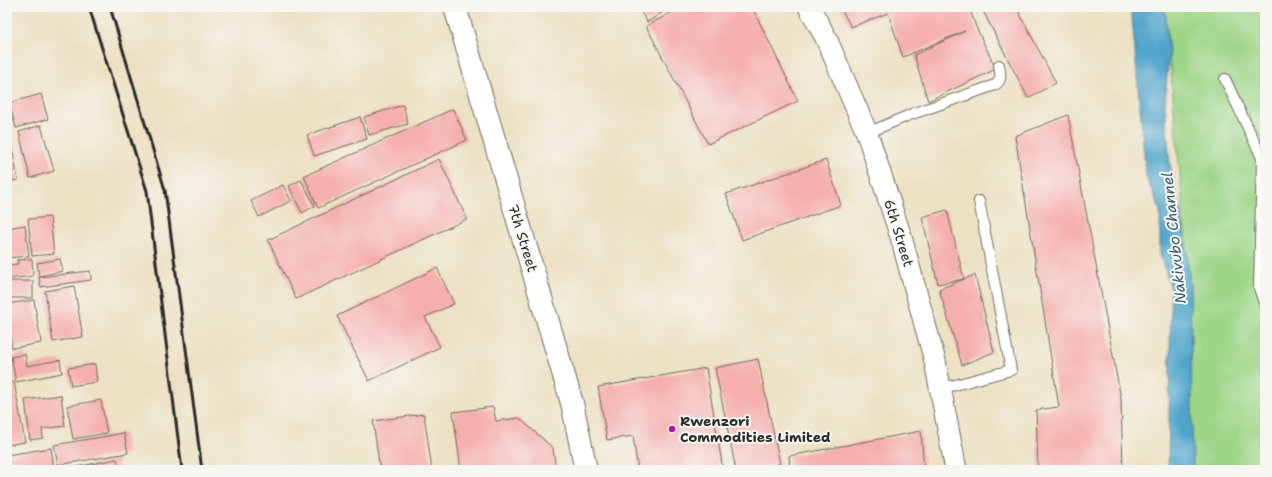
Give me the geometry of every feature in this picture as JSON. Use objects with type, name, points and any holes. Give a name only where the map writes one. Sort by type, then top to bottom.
[{"type":"street","name":"7th Street","points":[[455,7],[572,403],[586,470]]},
{"type":"street","name":"6th Street","points":[[809,7],[826,38],[867,133],[902,237],[935,361],[956,470]]},
{"type":"lane","points":[[867,133],[912,114],[999,83],[999,64]]},
{"type":"lane","points":[[1225,79],[1262,158],[1259,288],[1265,306]]},
{"type":"lane","points":[[940,389],[1011,370],[979,201]]},
{"type":"green space","points":[[1165,7],[1265,7],[1265,470],[1193,470],[1190,287]]},
{"type":"water","name":"Nakivubo Channel","points":[[1131,7],[1165,7],[1169,54],[1165,104],[1170,164],[1185,235],[1190,287],[1193,470],[1168,470],[1171,289],[1160,255],[1160,210],[1146,177]]},
{"type":"building","points":[[638,7],[671,7],[647,22]]},
{"type":"building","points":[[682,7],[752,7],[798,101],[708,144],[646,26]]},
{"type":"building","points":[[840,7],[969,7],[976,27],[996,69],[928,101],[914,55],[965,31],[903,57],[888,13],[851,27]]},
{"type":"building","points":[[981,7],[1016,7],[1056,83],[1028,98]]},
{"type":"building","points":[[41,94],[48,119],[16,128],[9,103]]},
{"type":"building","points":[[403,105],[408,124],[369,135],[364,117]]},
{"type":"building","points":[[453,109],[467,140],[318,208],[304,176]]},
{"type":"building","points":[[1068,115],[1121,399],[1123,470],[1038,470],[1036,410],[1059,407],[1015,136]]},
{"type":"building","points":[[360,117],[367,139],[314,156],[307,135]]},
{"type":"building","points":[[7,119],[18,180],[7,182]]},
{"type":"building","points":[[41,125],[54,171],[30,178],[19,132]]},
{"type":"building","points":[[439,159],[467,219],[296,299],[268,240]]},
{"type":"building","points":[[826,160],[841,205],[742,240],[726,194]]},
{"type":"building","points":[[301,180],[315,206],[302,213],[289,186]]},
{"type":"building","points":[[283,185],[291,201],[259,217],[251,201]]},
{"type":"building","points":[[947,210],[964,279],[938,284],[922,217]]},
{"type":"building","points":[[50,217],[54,254],[32,256],[28,219]]},
{"type":"building","points":[[25,225],[29,256],[7,258],[7,228]]},
{"type":"building","points":[[32,259],[33,276],[7,279],[7,265],[18,264],[17,260]]},
{"type":"building","points":[[60,259],[63,271],[39,276],[37,263]]},
{"type":"building","points":[[437,268],[454,304],[425,317],[440,347],[369,381],[337,316]]},
{"type":"building","points":[[90,271],[91,280],[41,287],[39,277]]},
{"type":"building","points":[[975,275],[994,352],[962,365],[939,289]]},
{"type":"building","points":[[7,281],[33,281],[33,298],[7,298]]},
{"type":"building","points":[[74,286],[83,337],[53,342],[45,291]]},
{"type":"building","points":[[34,300],[41,343],[12,348],[7,317],[7,304]]},
{"type":"building","points":[[25,354],[27,366],[60,360],[62,373],[16,382],[11,357]]},
{"type":"building","points":[[758,359],[780,464],[749,470],[736,470],[715,368]]},
{"type":"building","points":[[95,364],[97,382],[71,386],[68,368]]},
{"type":"building","points":[[706,368],[723,470],[638,470],[633,436],[607,440],[598,387]]},
{"type":"building","points":[[14,382],[25,442],[7,445],[7,384]]},
{"type":"building","points":[[61,395],[65,426],[42,429],[43,438],[30,440],[25,400]]},
{"type":"building","points":[[101,400],[107,433],[73,439],[67,406]]},
{"type":"building","points":[[493,407],[496,421],[519,418],[553,448],[556,470],[461,470],[453,412]]},
{"type":"building","points":[[424,414],[432,470],[380,470],[373,421]]},
{"type":"building","points":[[921,431],[924,470],[790,470],[789,456]]},
{"type":"building","points":[[124,433],[128,453],[58,465],[54,445]]},
{"type":"building","points":[[51,448],[54,470],[7,470],[7,455]]},
{"type":"building","points":[[117,459],[119,470],[66,470],[66,469]]},
{"type":"railway","points":[[89,7],[147,191],[182,470]]},
{"type":"railway","points":[[110,7],[165,190],[202,470]]},
{"type":"place","name":"Rwenzori Commodities Limited","points":[[672,429]]}]
